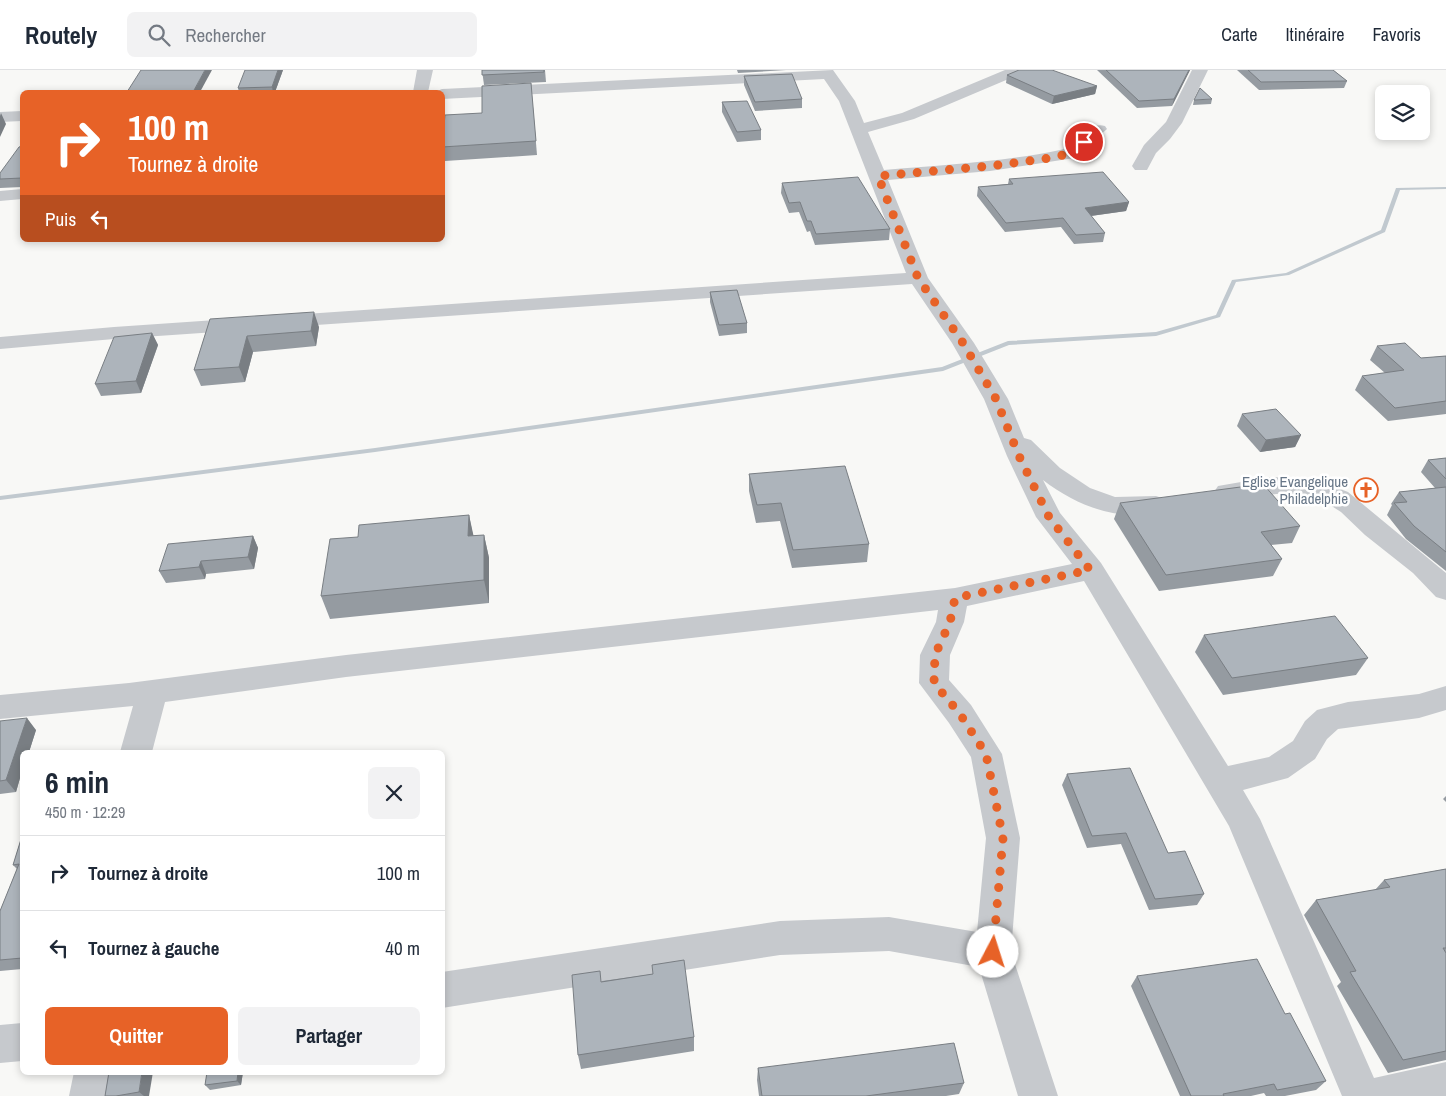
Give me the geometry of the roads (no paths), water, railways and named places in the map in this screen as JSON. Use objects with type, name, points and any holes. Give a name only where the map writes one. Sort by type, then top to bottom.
[{"type":"street","points":[[421,90],[425,70]]},
{"type":"street","points":[[859,129],[908,116],[1018,70]]},
{"type":"street","points":[[1141,166],[1146,151],[1168,131],[1187,102],[1200,70]]},
{"type":"street","points":[[445,94],[826,72],[847,101],[918,278],[963,343],[996,399],[1019,456],[1049,517],[1090,570],[1243,819],[1362,1096]]},
{"type":"street","points":[[0,117],[20,116]]},
{"type":"street","points":[[878,176],[990,166],[1068,154],[1099,129]]},
{"type":"street","points":[[0,196],[20,194]]},
{"type":"street","points":[[0,343],[124,332],[918,278]]},
{"type":"street","points":[[1007,426],[1019,443],[1052,476],[1085,497],[1114,506],[1144,507],[1179,502]]},
{"type":"street","points":[[1205,496],[1285,485],[1314,486],[1338,497],[1373,528],[1430,571],[1446,590]]},
{"type":"street","points":[[0,707],[152,692],[346,666],[955,598],[1090,570]]},
{"type":"street","points":[[955,598],[950,622],[935,655],[934,683],[960,714],[986,754],[1003,838],[993,952],[1038,1096]]},
{"type":"street","points":[[137,750],[152,692]]},
{"type":"street","points":[[1219,781],[1277,770],[1304,750],[1316,730],[1328,719],[1348,714],[1419,706],[1446,698]]},
{"type":"street","points":[[445,990],[780,938],[888,934],[993,952]]},
{"type":"street","points":[[0,1044],[20,1042]]},
{"type":"street","points":[[89,1096],[93,1075]]},
{"type":"street","points":[[1378,1096],[1446,1082]]},
{"type":"waterway","points":[[0,498],[375,450],[943,369],[1008,343],[1156,334],[1218,316],[1234,281],[1287,274],[1383,231],[1398,189],[1446,188]]},
{"type":"place","name":"Eglise Evangelique Philadelphie","points":[[1366,490]]}]
